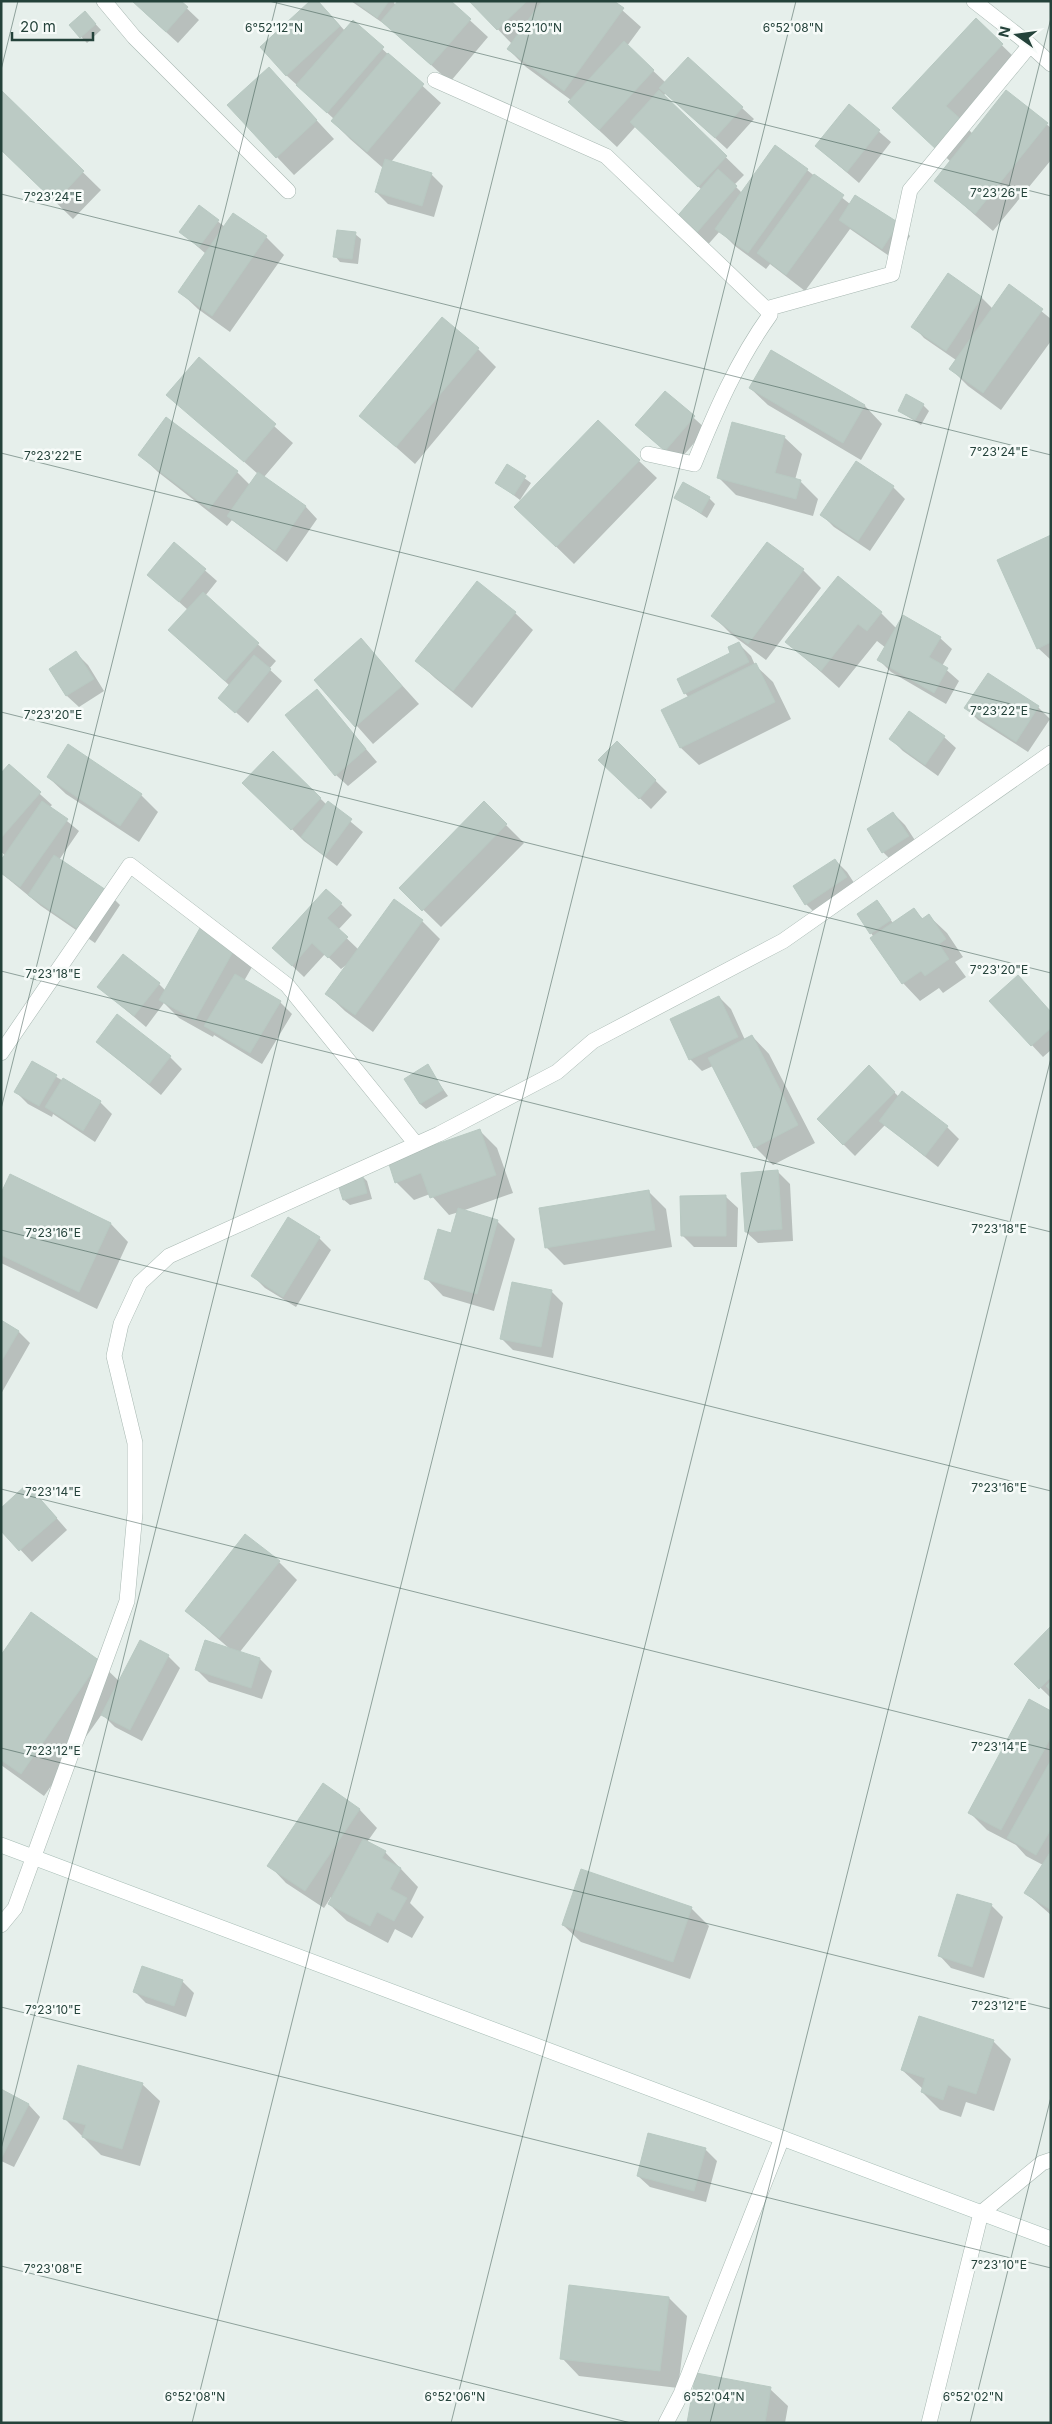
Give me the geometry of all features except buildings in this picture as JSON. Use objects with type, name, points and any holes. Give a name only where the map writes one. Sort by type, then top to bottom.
[{"type":"street","points":[[104,1],[134,37],[288,191]]},
{"type":"street","points":[[974,1],[1051,64]]},
{"type":"street","points":[[766,309],[892,274],[910,190],[1030,45]]},
{"type":"street","points":[[435,80],[606,156],[766,309],[770,315],[750,342],[719,402],[694,464],[648,454]]},
{"type":"street","points":[[1,1925],[15,1908],[127,1601],[135,1513],[135,1443],[114,1356],[121,1324],[140,1283],[169,1256],[416,1144],[557,1072],[593,1041],[783,941],[1051,753]]},
{"type":"street","points":[[1,1053],[130,865],[287,985],[416,1144]]},
{"type":"street","points":[[1,1846],[1051,2239]]},
{"type":"street","points":[[666,2423],[681,2394],[782,2138]]},
{"type":"street","points":[[929,2423],[981,2213],[1042,2163],[1051,2160]]}]
